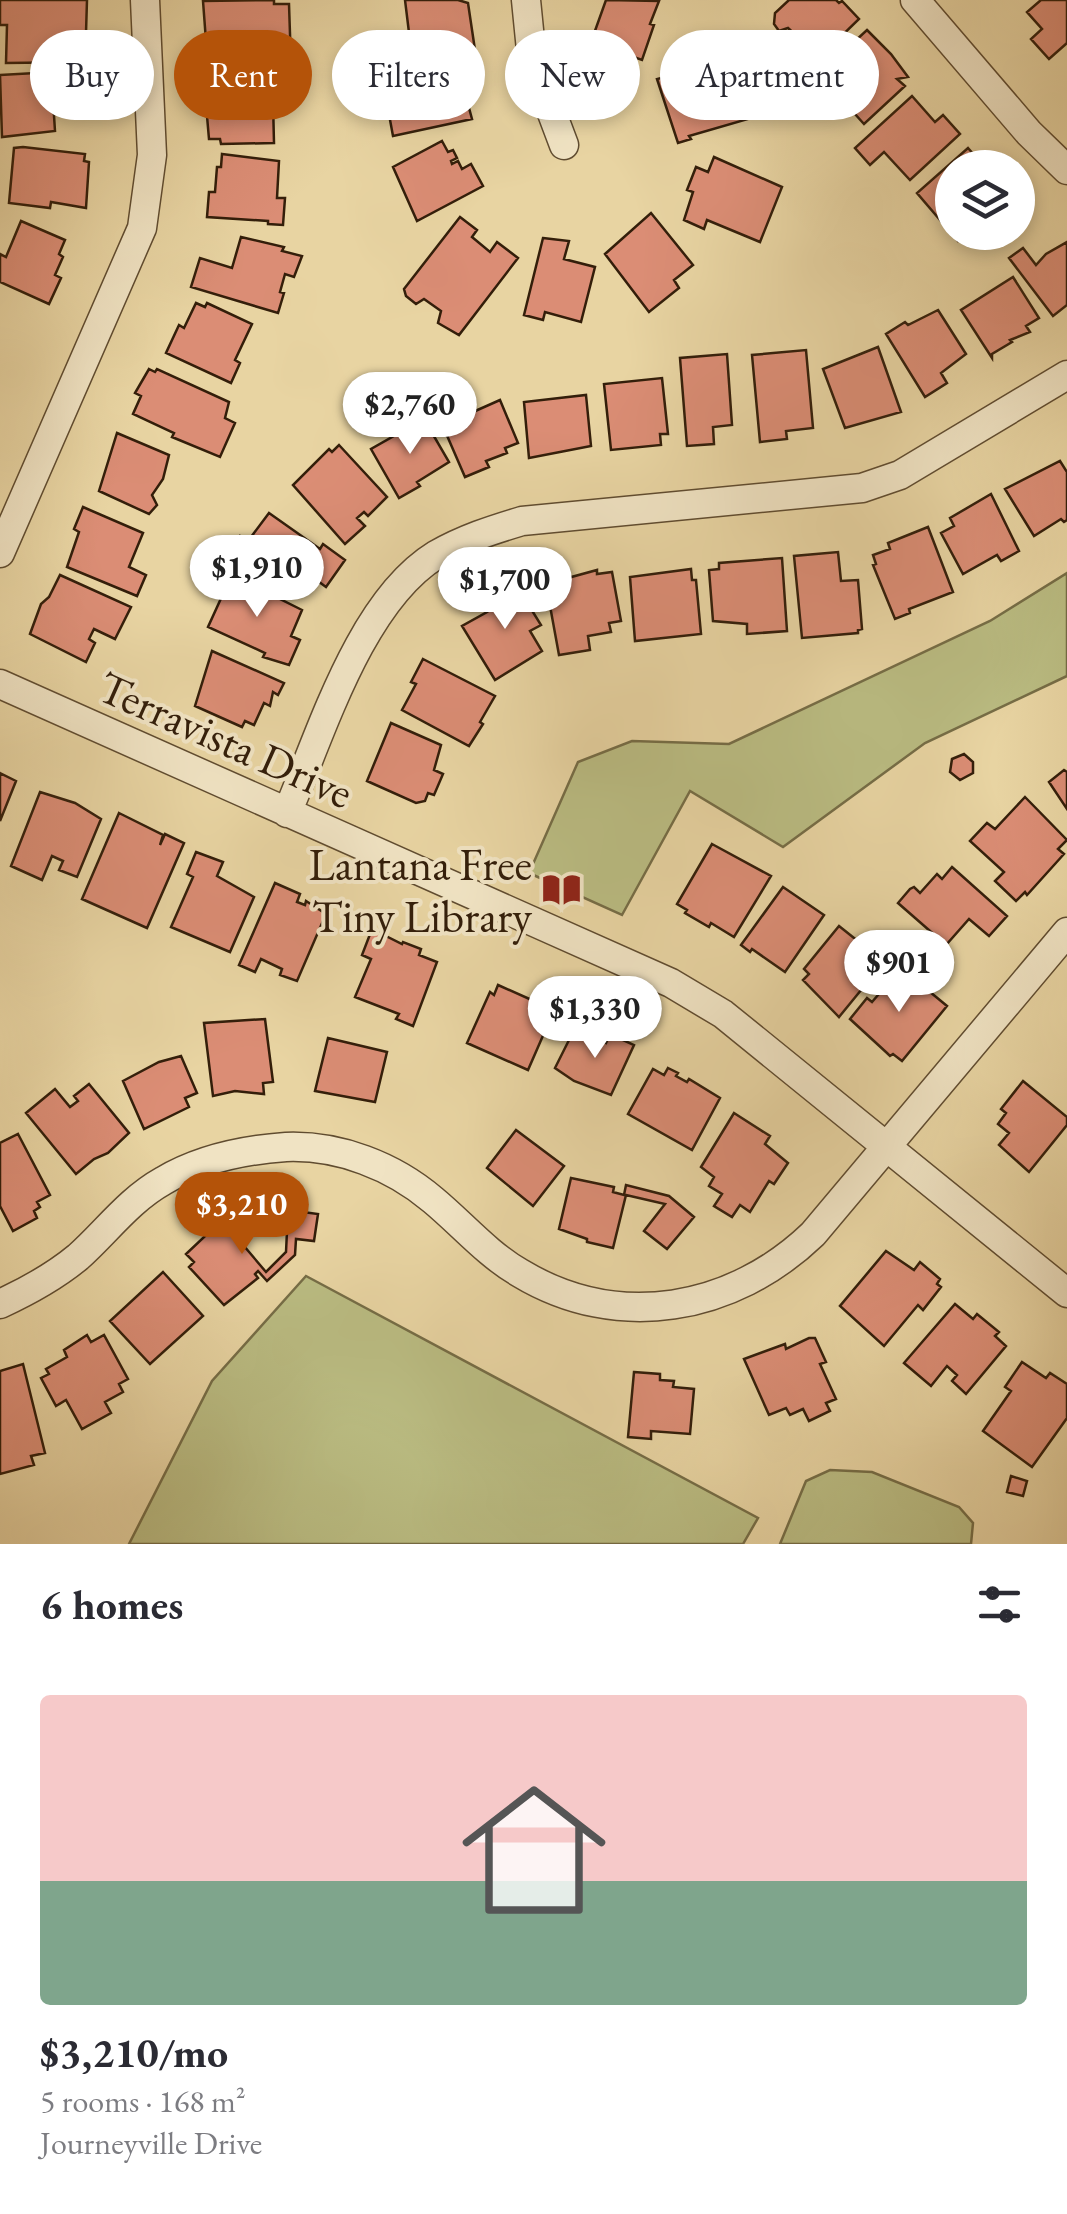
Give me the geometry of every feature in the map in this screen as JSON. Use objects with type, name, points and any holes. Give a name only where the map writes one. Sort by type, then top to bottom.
[{"type":"street","points":[[0,554],[142,228],[152,155],[145,0]]},
{"type":"street","points":[[526,0],[532,60],[564,145]]},
{"type":"street","points":[[915,0],[1028,134],[1067,170]]},
{"type":"street","points":[[286,813],[358,647],[378,613],[402,584],[434,557],[479,534],[522,521],[862,488],[900,475],[1067,376]]},
{"type":"street","name":"Terravista Drive","points":[[0,684],[671,984],[723,1014],[1067,1293]]},
{"type":"street","points":[[0,1304],[58,1273],[161,1182],[239,1151],[291,1147],[328,1150],[389,1170],[432,1199],[492,1254],[555,1291],[628,1307],[662,1307],[730,1290],[788,1258],[888,1147],[1067,932]]},
{"type":"green space","points":[[1067,573],[1067,676],[925,743],[783,847],[690,791],[622,915],[529,873],[578,762],[632,741],[729,744],[990,621]]},
{"type":"green space","points":[[306,1276],[758,1518],[743,1544],[129,1544],[212,1381]]},
{"type":"green space","points":[[830,1470],[872,1472],[959,1507],[973,1523],[971,1544],[780,1544],[806,1481]]},
{"type":"building","points":[[0,0],[87,0],[86,30],[30,30],[30,63],[6,63],[7,25],[0,25]]},
{"type":"building","points":[[274,0],[274,4],[289,4],[290,30],[205,30],[203,1]]},
{"type":"building","points":[[405,0],[468,3],[472,30],[409,30]]},
{"type":"building","points":[[606,0],[659,1],[642,60],[640,30],[595,30]]},
{"type":"building","points":[[789,0],[836,0],[842,1],[859,19],[848,30],[778,30],[774,24],[775,13]]},
{"type":"building","points":[[1041,0],[1067,0],[1067,43],[1049,59],[1031,39],[1042,29],[1027,12]]},
{"type":"building","points":[[879,42],[908,77],[897,79],[905,86],[879,110]]},
{"type":"building","points":[[30,73],[30,120],[54,120],[55,131],[2,137],[0,75]]},
{"type":"building","points":[[912,96],[935,122],[943,115],[960,134],[943,150],[935,150],[935,157],[910,180],[884,152],[870,165],[855,148]]},
{"type":"building","points":[[207,120],[273,120],[274,143],[221,144],[220,139],[209,139]]},
{"type":"building","points":[[390,120],[467,120],[393,136]]},
{"type":"building","points":[[670,120],[745,120],[689,136],[691,139],[678,143]]},
{"type":"building","points":[[442,141],[457,158],[452,164],[458,161],[462,169],[471,164],[483,186],[417,221],[393,167]]},
{"type":"building","points":[[14,148],[85,154],[84,161],[89,162],[86,208],[51,202],[50,208],[9,203]]},
{"type":"building","points":[[222,154],[279,161],[277,198],[285,198],[283,225],[207,217],[209,192],[215,192]]},
{"type":"building","points":[[714,157],[782,187],[760,242],[707,220],[704,229],[684,220],[693,192],[687,190],[696,167],[708,172]]},
{"type":"building","points":[[935,177],[935,214],[917,193]]},
{"type":"building","points":[[651,213],[693,265],[674,280],[679,288],[649,312],[605,254]]},
{"type":"building","points":[[460,217],[477,230],[472,237],[490,252],[497,242],[518,258],[459,335],[438,323],[441,311],[424,299],[416,304],[404,289]]},
{"type":"building","points":[[21,221],[65,240],[55,275],[61,278],[49,304],[0,282],[0,254],[6,257]]},
{"type":"building","points":[[241,237],[284,247],[282,251],[302,256],[294,277],[285,274],[278,313],[191,287],[200,258],[232,268]]},
{"type":"building","points":[[543,238],[569,241],[564,259],[595,267],[581,322],[545,312],[543,320],[524,315]]},
{"type":"building","points":[[1067,242],[1067,305],[1053,316],[1009,258],[1025,250],[1036,265]]},
{"type":"building","points":[[1013,277],[1039,318],[1026,326],[1030,332],[1010,340],[992,358],[961,310]]},
{"type":"building","points":[[196,303],[205,307],[207,303],[252,324],[235,360],[240,363],[231,383],[166,353],[179,325],[184,328]]},
{"type":"building","points":[[938,310],[966,354],[941,373],[947,383],[925,397],[886,334]]},
{"type":"building","points":[[878,347],[901,412],[845,428],[823,369]]},
{"type":"building","points":[[806,350],[813,428],[786,431],[787,439],[760,442],[752,355]]},
{"type":"building","points":[[727,354],[732,425],[713,427],[714,444],[687,446],[680,358]]},
{"type":"building","points":[[149,369],[157,369],[229,402],[225,418],[235,423],[220,457],[172,437],[174,433],[133,414],[141,396],[135,393]]},
{"type":"building","points":[[662,378],[668,434],[660,434],[661,445],[611,450],[604,384]]},
{"type":"building","points":[[586,395],[591,446],[529,458],[524,402]]},
{"type":"building","points":[[500,400],[518,443],[505,448],[507,453],[486,461],[489,467],[465,477],[442,417],[461,409],[464,416]]},
{"type":"building","points":[[424,419],[449,462],[399,498],[371,449]]},
{"type":"building","points":[[117,433],[169,455],[163,479],[152,495],[157,505],[149,514],[99,491]]},
{"type":"building","points":[[339,445],[387,497],[368,516],[364,512],[357,518],[365,526],[345,544],[293,485],[329,449],[332,452]]},
{"type":"building","points":[[1060,461],[1067,472],[1067,520],[1061,519],[1034,536],[1005,489]]},
{"type":"building","points":[[991,494],[1019,551],[1001,561],[997,555],[963,574],[941,533],[954,526],[950,518]]},
{"type":"building","points":[[83,507],[143,533],[129,567],[146,575],[137,596],[67,567],[79,532],[74,529]]},
{"type":"building","points":[[269,513],[320,549],[323,544],[345,560],[326,587],[311,576],[295,592],[232,548],[240,536],[248,541]]},
{"type":"building","points":[[928,527],[953,592],[909,609],[910,613],[895,619],[873,565],[873,555],[890,549],[888,543]]},
{"type":"building","points":[[838,552],[841,581],[858,580],[862,629],[858,633],[802,638],[794,556]]},
{"type":"building","points":[[782,558],[787,631],[747,634],[747,624],[713,621],[709,570],[719,569],[719,563]]},
{"type":"building","points":[[691,569],[692,580],[696,580],[701,634],[635,641],[630,577]]},
{"type":"building","points":[[597,570],[597,574],[612,572],[621,621],[609,623],[611,632],[588,636],[590,650],[559,655],[546,584]]},
{"type":"building","points":[[60,575],[131,607],[115,639],[94,629],[89,639],[95,643],[86,662],[30,634],[41,604]]},
{"type":"building","points":[[231,578],[302,610],[291,636],[300,640],[289,665],[263,657],[265,653],[208,627],[225,581],[229,583]]},
{"type":"building","points":[[515,583],[541,625],[530,631],[542,651],[495,680],[462,626],[487,612],[481,602]]},
{"type":"building","points":[[212,651],[284,683],[278,695],[273,692],[270,706],[264,703],[254,725],[245,721],[242,727],[195,706]]},
{"type":"building","points":[[423,659],[495,696],[469,746],[402,710],[416,684],[411,682]]},
{"type":"building","points":[[391,723],[441,745],[434,770],[443,774],[434,795],[428,793],[425,801],[416,803],[367,781]]},
{"type":"building","points":[[964,754],[973,762],[973,773],[960,780],[950,772],[952,759]]},
{"type":"building","points":[[1064,770],[1067,772],[1067,809],[1049,782]]},
{"type":"building","points":[[0,773],[16,781],[0,821]]},
{"type":"building","points":[[40,792],[75,803],[101,819],[77,877],[59,870],[63,861],[52,856],[42,880],[11,866]]},
{"type":"building","points":[[1025,797],[1067,840],[1058,849],[1064,854],[1027,895],[1025,892],[1016,901],[995,881],[1004,872],[970,841],[987,823],[995,829]]},
{"type":"building","points":[[119,813],[163,835],[160,845],[165,834],[184,843],[147,928],[82,899]]},
{"type":"building","points":[[712,844],[771,876],[734,937],[711,923],[709,927],[677,904]]},
{"type":"building","points":[[196,852],[223,862],[217,876],[254,897],[230,952],[171,927],[193,877],[187,874]]},
{"type":"building","points":[[952,867],[1007,916],[989,936],[969,919],[946,945],[898,903],[910,889],[914,887],[920,893],[937,874],[942,879]]},
{"type":"building","points":[[275,883],[300,894],[297,902],[305,905],[306,901],[326,914],[297,981],[280,975],[282,969],[261,959],[255,972],[239,965]]},
{"type":"building","points":[[783,887],[824,915],[785,972],[741,945]]},
{"type":"building","points":[[839,926],[884,962],[839,1017],[803,980],[809,974],[804,969]]},
{"type":"building","points":[[372,929],[421,949],[419,955],[437,962],[413,1026],[396,1019],[399,1014],[355,997],[371,959],[362,955]]},
{"type":"building","points":[[901,968],[947,1006],[902,1061],[890,1056],[850,1019],[867,998],[872,1002]]},
{"type":"building","points":[[498,985],[534,1001],[532,1006],[552,1015],[528,1070],[467,1043],[490,992],[494,995]]},
{"type":"building","points":[[265,1019],[273,1082],[263,1083],[264,1094],[235,1091],[213,1096],[204,1023]]},
{"type":"building","points":[[585,1033],[606,1043],[610,1034],[634,1045],[611,1095],[574,1081],[555,1068],[572,1034],[582,1038]]},
{"type":"building","points":[[328,1038],[387,1052],[375,1102],[315,1091]]},
{"type":"building","points":[[181,1056],[197,1093],[185,1098],[189,1107],[144,1129],[123,1081],[159,1062]]},
{"type":"building","points":[[668,1068],[720,1098],[692,1150],[628,1114],[653,1069],[664,1075]]},
{"type":"building","points":[[1023,1081],[1067,1117],[1067,1125],[1029,1172],[999,1145],[1009,1133],[998,1124],[1006,1113],[1001,1109]]},
{"type":"building","points":[[89,1084],[129,1133],[76,1174],[26,1113],[55,1089],[70,1107],[78,1101],[74,1096]]},
{"type":"building","points":[[734,1113],[770,1136],[765,1144],[788,1163],[774,1184],[769,1181],[750,1212],[740,1205],[732,1217],[714,1206],[722,1194],[709,1186],[714,1177],[701,1167]]},
{"type":"building","points":[[516,1130],[564,1166],[533,1206],[487,1168]]},
{"type":"building","points":[[18,1134],[50,1195],[37,1202],[37,1218],[13,1231],[0,1206],[0,1143]]},
{"type":"building","points":[[571,1178],[614,1187],[613,1192],[624,1195],[626,1185],[669,1196],[694,1217],[667,1249],[644,1231],[665,1204],[626,1195],[613,1248],[587,1242],[559,1229]]},
{"type":"building","points":[[288,1210],[318,1214],[314,1241],[296,1239],[295,1255],[267,1281],[258,1271],[258,1278],[224,1305],[189,1267],[194,1262],[186,1254],[222,1220],[266,1272],[286,1252]]},
{"type":"building","points":[[886,1251],[914,1270],[920,1262],[940,1279],[937,1284],[941,1287],[923,1310],[918,1305],[884,1346],[840,1306]]},
{"type":"building","points":[[163,1272],[203,1316],[150,1364],[110,1321]]},
{"type":"building","points":[[955,1304],[973,1319],[977,1314],[999,1332],[995,1336],[1006,1346],[966,1394],[952,1381],[957,1375],[947,1366],[931,1386],[904,1363]]},
{"type":"building","points":[[87,1335],[91,1342],[104,1335],[128,1379],[119,1384],[123,1392],[105,1402],[111,1413],[82,1429],[66,1400],[56,1406],[41,1378],[49,1374],[46,1369],[67,1357],[64,1350]]},
{"type":"building","points":[[815,1338],[826,1362],[820,1364],[836,1399],[826,1403],[830,1411],[809,1421],[803,1409],[790,1415],[786,1408],[769,1415],[744,1359],[785,1344],[786,1349]]},
{"type":"building","points":[[1022,1362],[1046,1378],[1050,1373],[1067,1384],[1067,1418],[1032,1467],[983,1431],[1011,1391],[1005,1387]]},
{"type":"building","points":[[23,1364],[45,1453],[31,1456],[34,1465],[0,1474],[0,1371]]},
{"type":"building","points":[[634,1372],[660,1374],[660,1380],[674,1381],[673,1387],[694,1389],[690,1434],[651,1431],[651,1439],[628,1437]]},
{"type":"building","points":[[1011,1476],[1027,1481],[1023,1496],[1007,1492]]},
{"type":"place","name":"Lantana Free Tiny Library","points":[[562,890]]}]
